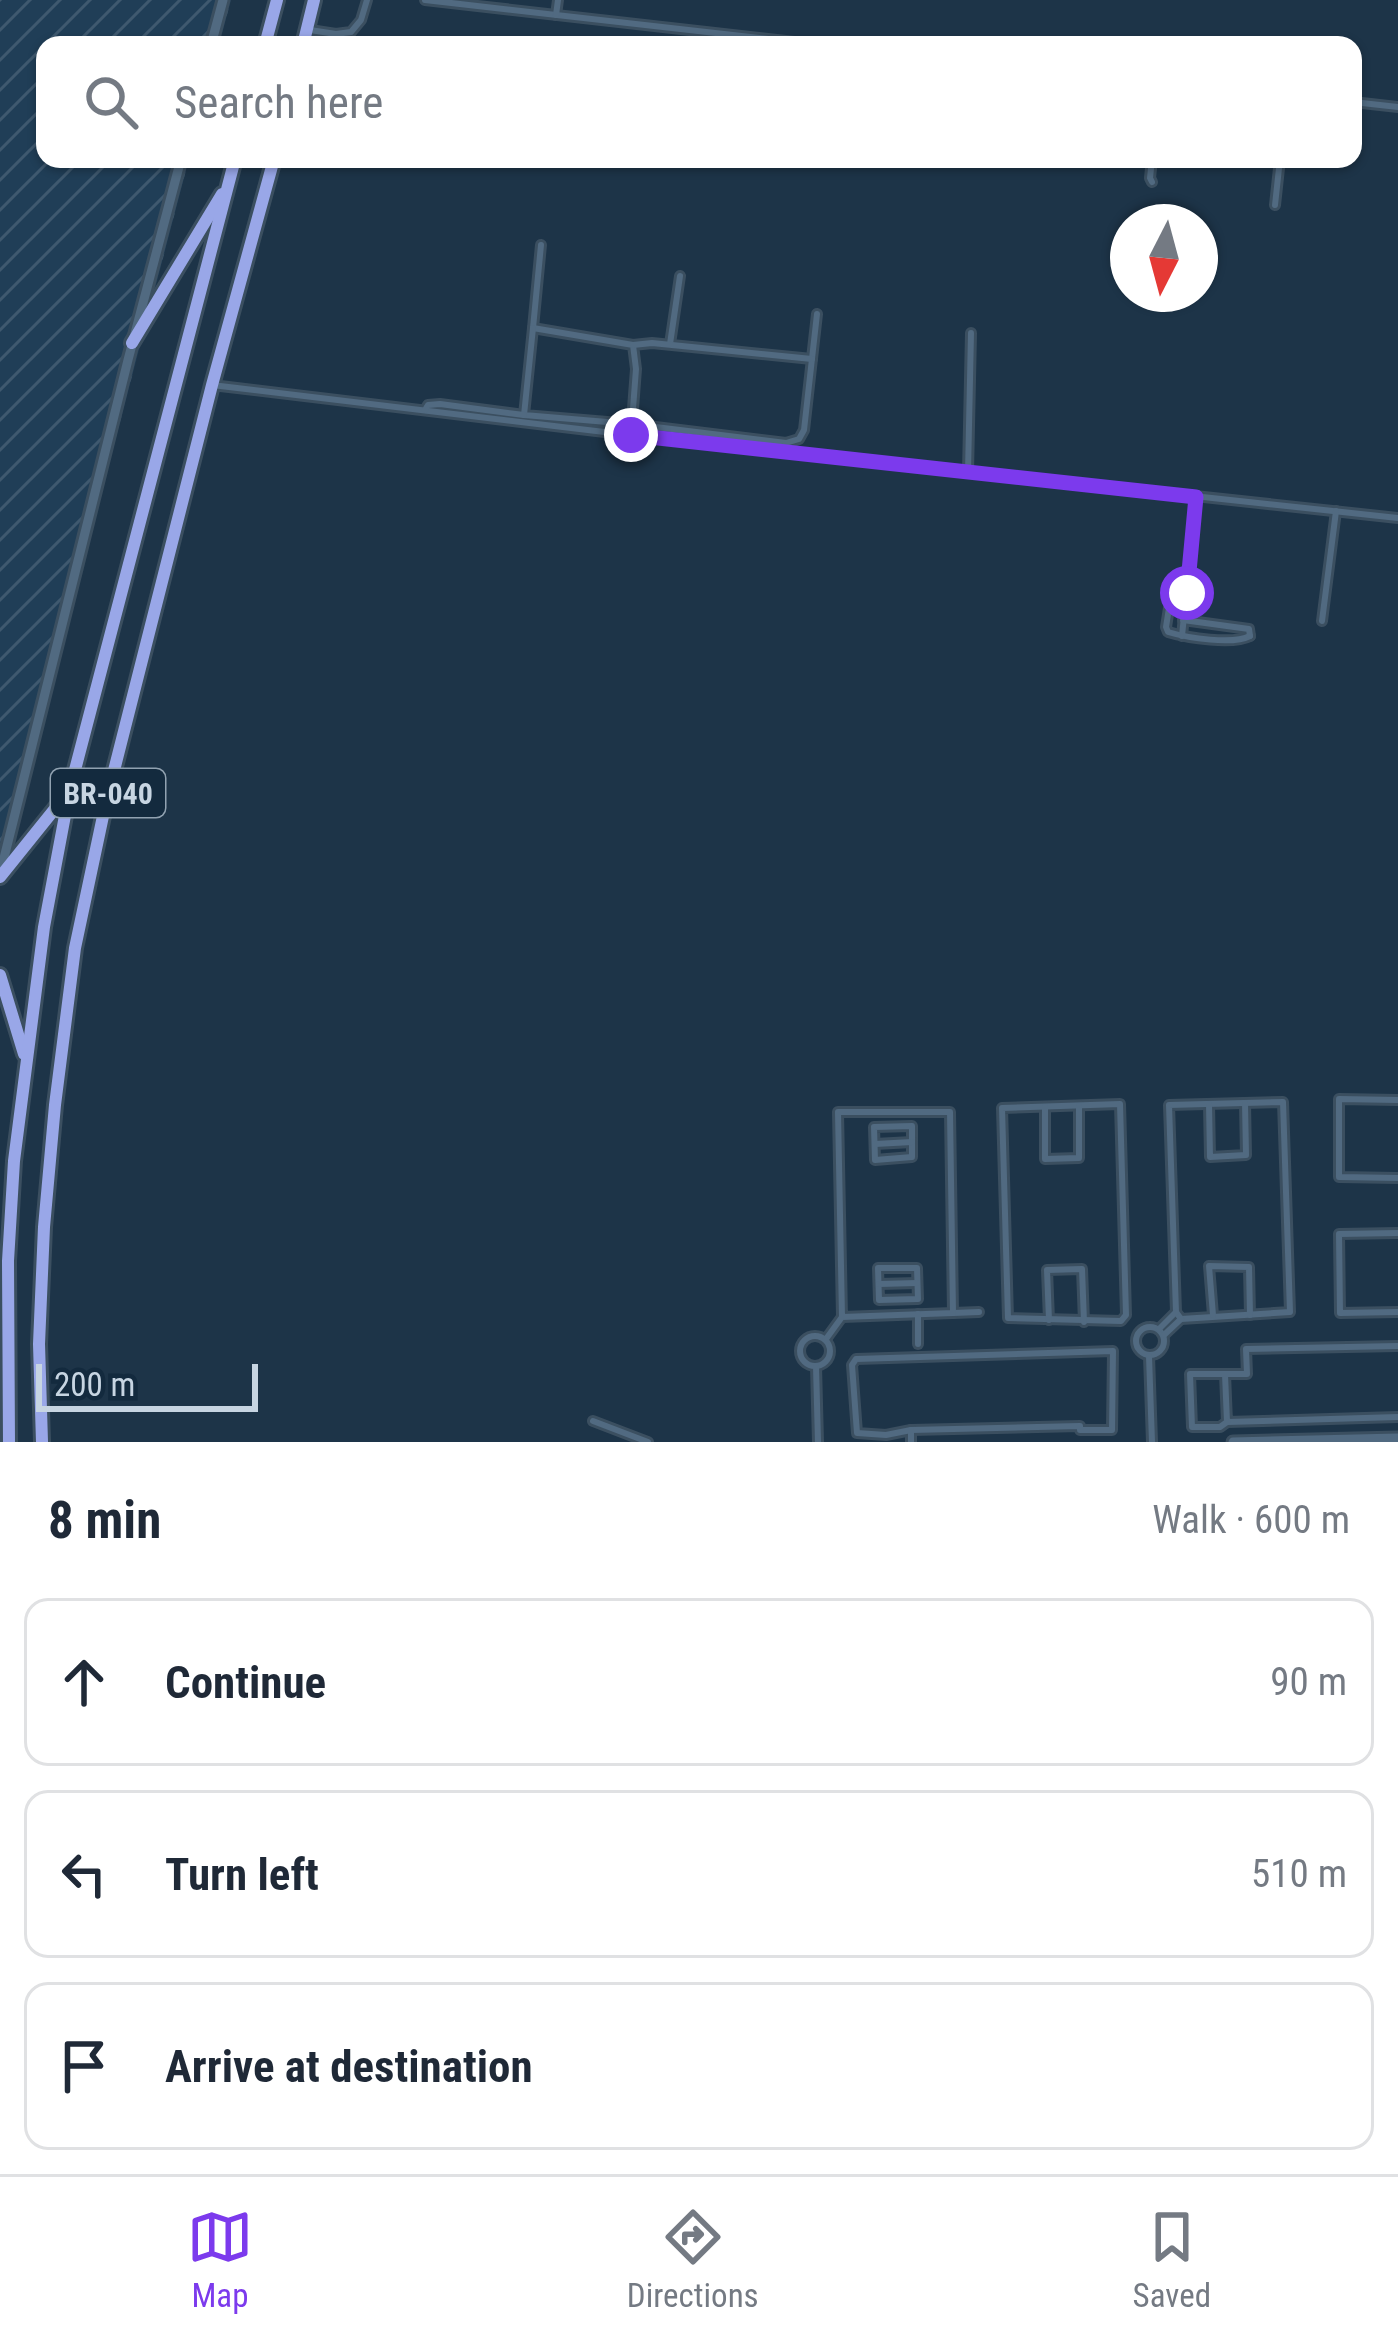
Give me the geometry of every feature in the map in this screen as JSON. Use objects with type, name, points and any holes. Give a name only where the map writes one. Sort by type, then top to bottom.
[{"type":"highway","points":[[268,36],[278,0]]},
{"type":"highway","points":[[305,36],[314,0]]},
{"type":"highway","name":"BR-040","points":[[8,1441],[8,1261],[14,1161],[44,927],[70,789],[233,168]]},
{"type":"highway","name":"BR-040","points":[[42,1442],[39,1344],[44,1227],[75,949],[106,802],[272,168]]},
{"type":"highway","points":[[132,343],[229,183]]},
{"type":"highway","points":[[0,876],[70,789]]},
{"type":"highway","points":[[0,975],[26,1059]]},
{"type":"street","points":[[213,36],[223,0]]},
{"type":"street","points":[[307,29],[352,32],[367,0]]},
{"type":"street","points":[[425,0],[744,36]]},
{"type":"street","points":[[556,14],[558,0]]},
{"type":"street","points":[[1362,103],[1398,107]]},
{"type":"street","points":[[0,876],[179,168]]},
{"type":"street","points":[[1151,168],[1152,182]]},
{"type":"street","points":[[1275,205],[1279,168]]},
{"type":"street","points":[[524,415],[542,245]]},
{"type":"street","points":[[670,344],[680,276]]},
{"type":"street","points":[[425,410],[440,404],[794,442],[804,430],[817,314]]},
{"type":"street","points":[[533,328],[634,345],[670,344],[812,359]]},
{"type":"street","points":[[968,472],[971,333]]},
{"type":"street","points":[[631,435],[634,345]]},
{"type":"street","points":[[212,385],[1398,518]]},
{"type":"street","points":[[1181,636],[1196,497]]},
{"type":"street","points":[[1322,622],[1336,511]]},
{"type":"street","points":[[1183,620],[1238,626],[1249,629],[1250,636],[1239,641],[1168,632],[1169,608],[1186,597]]},
{"type":"street","points":[[1398,1100],[1339,1099],[1339,1177],[1398,1178]]},
{"type":"street","points":[[1161,1332],[1179,1315],[1290,1312],[1283,1102],[1169,1106],[1179,1315]]},
{"type":"street","points":[[1210,1104],[1210,1156],[1246,1155],[1245,1103]]},
{"type":"street","points":[[1123,1318],[1120,1105],[1002,1108],[1008,1318],[1084,1322],[1123,1318],[1140,1332]]},
{"type":"street","points":[[1045,1107],[1046,1159],[1079,1157],[1079,1106]]},
{"type":"street","points":[[826,1340],[842,1317],[838,1112],[950,1112],[953,1313]]},
{"type":"street","points":[[893,1113],[894,1126]]},
{"type":"street","points":[[912,1126],[912,1142],[913,1157],[875,1160],[874,1127],[912,1126]]},
{"type":"street","points":[[874,1144],[912,1142]]},
{"type":"street","points":[[1398,1233],[1339,1234],[1340,1313],[1398,1312]]},
{"type":"street","points":[[1213,1315],[1209,1266],[1249,1267],[1250,1315]]},
{"type":"street","points":[[878,1268],[917,1268],[917,1283],[918,1299],[880,1300],[878,1268]]},
{"type":"street","points":[[1049,1320],[1047,1270],[1082,1268],[1084,1322]]},
{"type":"street","points":[[879,1284],[917,1283]]},
{"type":"street","points":[[898,1299],[898,1315]]},
{"type":"street","points":[[842,1317],[979,1312]]},
{"type":"street","points":[[918,1314],[918,1344]]},
{"type":"street","points":[[1154,1327],[1161,1332],[1164,1346],[1159,1353],[1149,1356],[1139,1350],[1140,1332],[1154,1327]]},
{"type":"street","points":[[812,1335],[830,1345],[830,1356],[816,1366],[802,1360],[800,1345],[812,1335]]},
{"type":"street","points":[[1398,1346],[1246,1349],[1247,1374],[1190,1374],[1192,1427],[1398,1417]]},
{"type":"street","points":[[1113,1351],[1112,1430],[1080,1430],[1080,1426],[911,1430],[886,1435],[857,1433],[852,1365],[856,1359],[1113,1351]]},
{"type":"street","points":[[1149,1356],[1152,1442]]},
{"type":"street","points":[[816,1366],[818,1442]]},
{"type":"street","points":[[1225,1374],[1227,1422]]},
{"type":"street","points":[[1329,1419],[1329,1440]]},
{"type":"street","points":[[593,1420],[648,1442]]},
{"type":"street","points":[[911,1430],[911,1442]]},
{"type":"street","points":[[1233,1442],[1398,1438]]},
{"type":"shaded area","points":[[0,0],[231,0],[221,36],[36,36],[36,168],[187,168],[0,880]]},
{"type":"route","points":[[631,435],[1196,497],[1187,593]]}]
